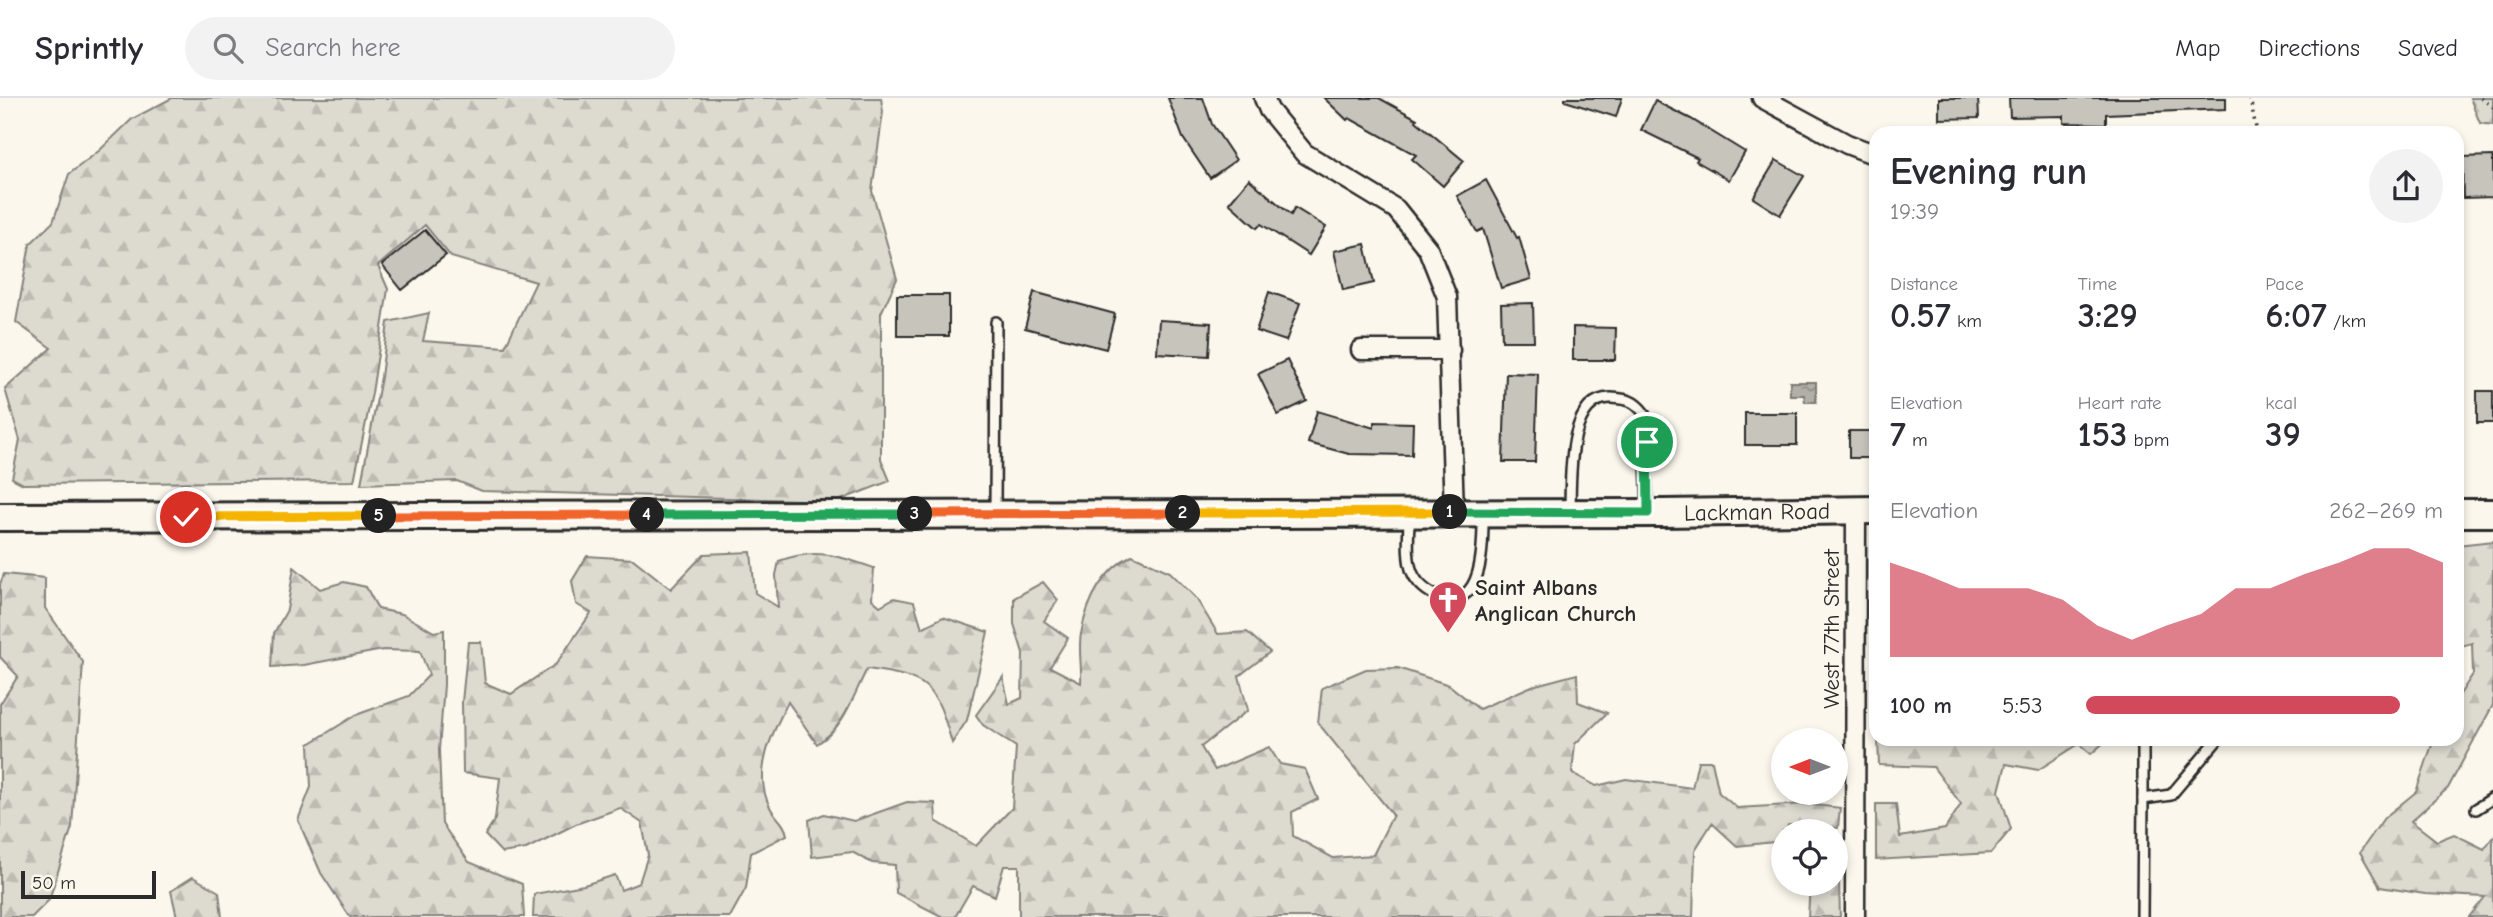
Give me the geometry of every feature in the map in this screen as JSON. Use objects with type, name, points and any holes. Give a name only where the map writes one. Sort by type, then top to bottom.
[{"type":"main road","name":"Lackman Road","points":[[0,517],[1648,513],[1866,510]]},
{"type":"main road","points":[[2464,513],[2493,513]]},
{"type":"street","points":[[1264,98],[1269,110],[1304,153],[1396,209],[1428,249],[1447,297],[1454,512]]},
{"type":"street","points":[[1762,98],[1847,144],[1869,152]]},
{"type":"street","points":[[1361,350],[1450,350]]},
{"type":"street","name":"West 77th Street","points":[[1855,917],[1866,510]]},
{"type":"lane","points":[[995,514],[996,322]]},
{"type":"lane","points":[[1570,512],[1578,423],[1590,406],[1604,398],[1635,402],[1644,413],[1648,513]]},
{"type":"lane","points":[[1409,512],[1409,554],[1413,573],[1424,589],[1446,598],[1453,598],[1468,590],[1479,572],[1483,556],[1483,512]]},
{"type":"lane","points":[[2142,917],[2143,746]]},
{"type":"lane","points":[[2143,799],[2171,795],[2213,746]]},
{"type":"lane","points":[[2476,809],[2493,798]]},
{"type":"path","points":[[2250,98],[2256,126]]},
{"type":"path","points":[[2481,98],[2493,107]]},
{"type":"green space","points":[[172,98],[881,98],[883,112],[872,191],[897,279],[881,313],[881,459],[890,481],[838,501],[482,491],[457,481],[361,484],[381,377],[388,322],[429,313],[423,341],[505,347],[536,282],[451,257],[425,225],[378,266],[388,289],[372,393],[354,481],[23,484],[12,478],[20,440],[5,389],[51,348],[16,322],[30,244],[53,222],[69,174],[100,150],[132,119]]},
{"type":"green space","points":[[2470,98],[2493,98],[2493,125],[2480,123]]},
{"type":"green space","points":[[2493,541],[2493,705],[2448,788],[2411,821],[2437,841],[2454,834],[2484,849],[2493,837],[2493,917],[2469,917],[2485,897],[2425,894],[2380,887],[2360,852],[2384,818],[2416,792],[2432,746],[2464,746],[2464,688],[2473,674],[2472,643],[2464,645],[2464,544]]},
{"type":"green space","points":[[751,552],[755,593],[778,607],[776,575],[779,561],[805,554],[828,555],[874,568],[872,599],[880,606],[894,598],[914,602],[922,628],[943,617],[988,632],[967,720],[952,743],[940,708],[927,687],[904,676],[867,669],[835,729],[817,744],[788,702],[766,753],[763,781],[770,807],[787,835],[751,853],[746,888],[730,917],[533,917],[534,894],[584,885],[615,875],[621,890],[639,883],[648,855],[642,823],[620,808],[576,824],[526,849],[502,853],[485,835],[495,819],[500,778],[463,773],[462,702],[468,642],[481,642],[485,683],[511,694],[556,664],[591,613],[576,604],[572,581],[587,556],[633,559],[671,589],[704,554]]},
{"type":"green space","points":[[1132,555],[1170,572],[1196,598],[1218,634],[1247,632],[1270,652],[1239,676],[1248,710],[1201,747],[1215,770],[1269,747],[1280,764],[1305,769],[1318,799],[1292,812],[1293,836],[1333,858],[1373,855],[1393,815],[1318,723],[1322,688],[1366,669],[1398,668],[1449,685],[1479,709],[1532,686],[1577,674],[1578,702],[1607,713],[1575,744],[1572,773],[1596,786],[1626,779],[1692,788],[1698,761],[1712,761],[1719,793],[1737,808],[1814,805],[1840,808],[1839,819],[1771,819],[1771,842],[1737,846],[1712,823],[1695,850],[1693,917],[1019,917],[1019,866],[1004,866],[995,896],[973,886],[955,917],[943,917],[896,893],[895,865],[872,863],[852,852],[812,857],[809,820],[824,814],[854,821],[907,802],[935,803],[936,821],[976,846],[1012,808],[1016,747],[983,725],[976,715],[1003,677],[1009,704],[1022,698],[1023,653],[1014,624],[1014,598],[1043,582],[1058,600],[1044,621],[1068,638],[1050,667],[1081,683],[1080,640],[1087,610],[1104,578]]},
{"type":"green space","points":[[294,567],[320,589],[344,582],[366,587],[378,609],[402,614],[434,632],[444,630],[444,685],[439,750],[442,824],[469,862],[522,884],[524,917],[350,917],[321,873],[298,820],[311,787],[309,744],[356,715],[409,696],[429,675],[420,651],[383,650],[304,665],[272,667],[274,633],[287,610]]},
{"type":"green space","points":[[4,574],[45,578],[45,608],[83,662],[72,827],[49,900],[32,917],[0,917],[0,704],[18,676],[0,657],[0,584]]},
{"type":"green space","points":[[1878,746],[2076,746],[2038,770],[2006,764],[1999,791],[2011,829],[1991,853],[1876,860],[1876,804],[1896,804],[1900,837],[1945,829],[1961,804],[1933,767],[1879,765]]},
{"type":"green space","points":[[2081,746],[2100,746],[2091,754]]},
{"type":"green space","points":[[193,877],[219,892],[222,917],[177,917],[171,891]]},
{"type":"green space","points":[[1809,896],[1839,896],[1840,917],[1808,917]]},
{"type":"water","points":[[1790,382],[1816,382],[1816,402],[1805,402],[1804,395],[1790,395]]},
{"type":"building","points":[[1168,98],[1203,98],[1212,124],[1236,160],[1210,178],[1183,138]]},
{"type":"building","points":[[1324,98],[1379,98],[1417,119],[1416,121],[1464,161],[1443,186],[1412,159],[1416,155],[1349,118],[1347,120]]},
{"type":"building","points":[[1565,98],[1622,98],[1616,117],[1565,101]]},
{"type":"building","points":[[1939,98],[1978,98],[1979,118],[1939,119]]},
{"type":"building","points":[[2009,98],[2226,98],[2226,109],[2106,114],[2106,124],[2064,123],[2064,116],[2010,117]]},
{"type":"building","points":[[1655,101],[1745,152],[1729,180],[1696,161],[1698,158],[1641,130]]},
{"type":"building","points":[[2493,156],[2493,197],[2464,198],[2464,157]]},
{"type":"building","points":[[1776,160],[1804,176],[1780,215],[1753,198]]},
{"type":"building","points":[[1249,179],[1291,215],[1295,208],[1326,227],[1309,255],[1261,224],[1257,228],[1229,203]]},
{"type":"building","points":[[1486,180],[1517,238],[1519,237],[1531,279],[1501,288],[1483,229],[1477,232],[1457,196]]},
{"type":"building","points":[[425,230],[446,255],[402,290],[382,265]]},
{"type":"building","points":[[1365,244],[1374,283],[1343,290],[1334,251]]},
{"type":"building","points":[[1034,292],[1115,314],[1106,349],[1025,328]]},
{"type":"building","points":[[1269,292],[1300,303],[1286,341],[1256,331]]},
{"type":"building","points":[[897,295],[949,295],[949,336],[897,336]]},
{"type":"building","points":[[1533,303],[1534,341],[1502,341],[1501,304]]},
{"type":"building","points":[[1159,320],[1211,323],[1209,356],[1157,353]]},
{"type":"building","points":[[1573,327],[1616,328],[1615,360],[1573,360]]},
{"type":"building","points":[[1287,360],[1307,401],[1278,415],[1258,374]]},
{"type":"building","points":[[1506,373],[1538,374],[1535,462],[1503,462]]},
{"type":"building","points":[[2477,391],[2493,391],[2493,423],[2477,423]]},
{"type":"building","points":[[1317,411],[1374,428],[1374,422],[1413,423],[1412,455],[1349,454],[1308,443]]},
{"type":"building","points":[[1745,413],[1797,413],[1797,445],[1745,445]]},
{"type":"building","points":[[1849,431],[1869,431],[1869,458],[1849,458]]},
{"type":"place","name":"Saint Albans Anglican Church","points":[[1448,634]]},
{"type":"route","points":[[186,517],[1648,513],[1647,442]]}]
